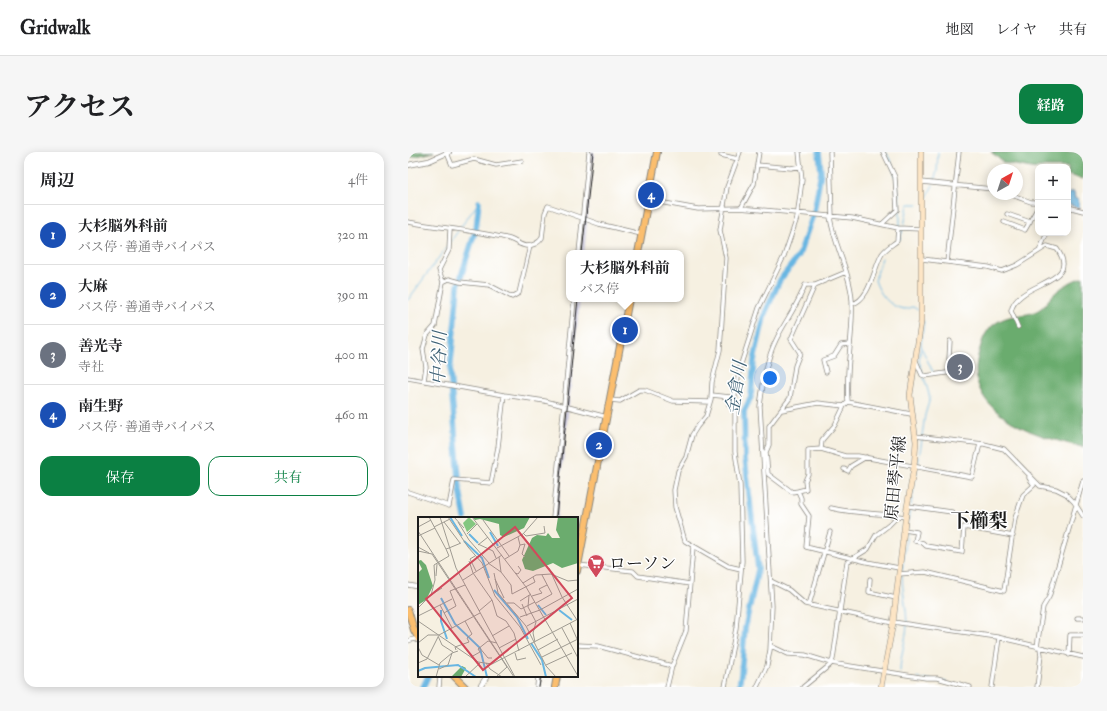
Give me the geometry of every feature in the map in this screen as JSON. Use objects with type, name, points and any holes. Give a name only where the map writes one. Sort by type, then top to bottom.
[{"type":"main road","points":[[638,250],[657,152]]},
{"type":"main road","name":"原田琴平線","points":[[881,687],[901,574],[899,568],[906,530],[906,517],[910,506],[920,436],[911,414],[910,395],[921,322],[921,152]]},
{"type":"main road","points":[[578,568],[628,302]]},
{"type":"main road","points":[[408,610],[418,638]]},
{"type":"main road","points":[[455,677],[465,687]]},
{"type":"main road","points":[[555,687],[557,677]]},
{"type":"street","points":[[579,250],[589,152]]},
{"type":"street","points":[[740,152],[727,187],[723,207],[720,237],[726,258],[721,331],[718,357],[712,382],[712,395],[706,416],[696,427],[692,435],[686,456],[678,471],[674,490],[675,507],[683,537],[688,544],[728,566],[741,569]]},
{"type":"street","points":[[741,208],[754,184],[759,152]]},
{"type":"street","points":[[725,687],[736,628],[742,561],[740,485],[735,452],[734,406],[740,367],[754,322],[765,292],[784,256],[798,214],[801,195],[801,166],[799,152]]},
{"type":"street","points":[[830,152],[831,217],[833,233],[846,272],[852,304],[846,387],[848,402]]},
{"type":"street","points":[[882,224],[897,210],[895,177],[883,152]]},
{"type":"street","points":[[947,262],[959,152]]},
{"type":"street","points":[[408,165],[429,161],[448,153],[452,165],[474,159],[496,165],[522,161]]},
{"type":"street","points":[[721,155],[738,159]]},
{"type":"street","points":[[757,165],[791,168],[801,166]]},
{"type":"street","points":[[921,182],[987,188]]},
{"type":"street","points":[[1023,199],[1035,202]]},
{"type":"street","points":[[648,200],[698,209],[723,207],[741,208],[831,217],[901,228],[921,229]]},
{"type":"street","points":[[408,222],[450,229],[454,228],[506,238],[522,245],[530,246],[540,241],[542,238],[545,213],[548,206],[618,230],[629,230],[641,234]]},
{"type":"street","points":[[1071,208],[1083,211]]},
{"type":"street","points":[[1004,222],[1026,230],[1035,213]]},
{"type":"street","points":[[1007,214],[1030,222]]},
{"type":"street","points":[[852,304],[861,299],[872,279],[883,253],[897,241],[901,228]]},
{"type":"street","points":[[424,380],[426,367],[423,349],[427,335],[435,326],[443,282],[439,270],[449,250],[450,229]]},
{"type":"street","points":[[1040,249],[1046,236]]},
{"type":"street","points":[[443,282],[449,279],[460,282],[489,285],[512,297],[519,293],[530,246]]},
{"type":"street","points":[[922,259],[988,267],[1002,271],[1008,270],[1047,246],[1057,249],[1065,260],[1065,266],[1059,275],[1016,300],[1010,311],[1018,327]]},
{"type":"street","points":[[846,272],[815,285],[805,285],[800,298],[777,338],[768,362],[760,406],[768,474],[792,492],[806,489],[805,481],[808,474],[808,450],[821,449],[846,456],[866,457],[972,478],[980,444]]},
{"type":"street","points":[[758,687],[767,666],[771,646],[771,581],[765,452],[769,445],[770,424],[792,395],[795,366],[800,353],[791,339],[815,285]]},
{"type":"street","points":[[553,517],[574,302]]},
{"type":"street","points":[[916,360],[924,376],[953,372],[949,359],[950,340]]},
{"type":"street","points":[[826,372],[823,360],[834,356],[841,345],[849,344]]},
{"type":"street","points":[[408,378],[504,396],[564,405],[606,417]]},
{"type":"street","points":[[610,400],[620,401],[638,390],[645,390],[673,400],[710,402]]},
{"type":"street","points":[[712,395],[730,397],[729,405],[734,406]]},
{"type":"street","points":[[408,492],[449,506],[454,480],[490,483],[498,447],[504,396]]},
{"type":"street","points":[[821,449],[822,440],[835,425],[844,406],[848,402]]},
{"type":"street","points":[[848,402],[911,414]]},
{"type":"street","points":[[782,410],[818,403],[844,406]]},
{"type":"street","points":[[920,436],[980,444],[1004,449],[1040,486],[1056,488],[1066,494],[1077,506],[1083,516]]},
{"type":"street","points":[[844,469],[848,471],[854,464],[866,457]]},
{"type":"street","points":[[901,574],[914,572],[933,574],[1004,591],[1015,518],[1023,495],[1034,485],[1028,478],[1029,474]]},
{"type":"street","points":[[1037,687],[1041,655],[1038,648],[1043,607],[1049,597],[1077,506],[1083,481]]},
{"type":"street","points":[[798,491],[801,498],[800,504],[809,516],[806,547],[852,557],[883,566],[899,568]]},
{"type":"street","points":[[910,506],[925,510],[942,509],[952,512]]},
{"type":"street","points":[[831,508],[850,513],[906,517]]},
{"type":"street","points":[[803,687],[831,663],[847,562],[852,557],[868,549],[876,535],[898,516]]},
{"type":"street","points":[[906,530],[916,532],[916,541],[923,543],[926,546],[962,552],[964,526],[1013,536]]},
{"type":"street","points":[[809,605],[830,532]]},
{"type":"street","points":[[667,687],[672,666],[686,631],[693,547]]},
{"type":"street","points":[[578,568],[633,571],[638,576],[690,584]]},
{"type":"street","points":[[870,579],[869,592],[896,598]]},
{"type":"street","points":[[771,581],[789,590],[803,603],[809,605],[893,622],[999,638],[1083,657]]},
{"type":"street","points":[[408,585],[418,587]]},
{"type":"street","points":[[1077,618],[1083,618]]},
{"type":"street","points":[[1069,655],[1068,637],[1070,635],[1081,634]]},
{"type":"street","points":[[992,687],[999,638]]},
{"type":"street","points":[[408,641],[414,639],[418,640]]},
{"type":"street","points":[[578,645],[598,646],[672,666]]},
{"type":"street","points":[[771,646],[788,654],[805,655],[831,663],[926,678],[937,678],[970,687]]},
{"type":"street","points":[[439,687],[440,677]]},
{"type":"street","points":[[480,687],[486,677]]},
{"type":"street","points":[[536,687],[538,677]]},
{"type":"shaded area","points":[[591,152],[594,152],[584,250],[581,250]]},
{"type":"shaded area","points":[[576,302],[580,302],[557,517],[554,517]]},
{"type":"green space","points":[[408,152],[434,152],[408,158]]},
{"type":"green space","points":[[991,152],[1083,152],[1083,179],[1071,176],[1071,164],[1035,164],[1035,169],[1023,166],[1023,164],[1004,163]]},
{"type":"green space","points":[[1083,277],[1083,447],[1027,430],[1009,420],[994,408],[982,394],[976,376],[981,344],[984,336],[992,326],[1005,318],[1029,314],[1040,309],[1059,290],[1070,282]]},
{"type":"water","points":[[1071,192],[1074,192],[1075,199],[1078,198],[1080,209],[1071,205]]},
{"type":"waterway","name":"金倉川","points":[[739,687],[745,628],[758,569],[745,458],[744,411],[751,397],[754,361],[765,313],[780,280],[799,255],[814,212],[821,172],[819,152]]},
{"type":"waterway","points":[[886,152],[894,170],[898,188],[900,227]]},
{"type":"waterway","points":[[934,182],[937,171],[938,152]]},
{"type":"waterway","points":[[925,201],[933,185]]},
{"type":"waterway","points":[[460,228],[479,202]]},
{"type":"waterway","name":"中谷川","points":[[465,517],[460,490],[450,373],[458,286],[476,229],[479,202]]},
{"type":"waterway","points":[[904,226],[908,205],[918,204]]},
{"type":"waterway","points":[[900,239],[903,229]]},
{"type":"waterway","points":[[899,240],[900,230]]},
{"type":"waterway","points":[[451,241],[458,231]]},
{"type":"waterway","points":[[408,300],[448,245]]},
{"type":"waterway","points":[[882,258],[875,280],[885,299],[899,308],[904,309],[913,307],[918,310]]},
{"type":"waterway","points":[[923,374],[919,361],[924,321]]},
{"type":"waterway","points":[[922,349],[933,372]]},
{"type":"waterway","points":[[922,436],[925,415],[930,398],[924,377]]},
{"type":"waterway","points":[[918,465],[922,439]]},
{"type":"waterway","points":[[911,505],[917,468]]},
{"type":"waterway","points":[[907,528],[910,508]]},
{"type":"waterway","points":[[902,572],[907,532]]},
{"type":"waterway","points":[[900,672],[907,625],[902,575]]},
{"type":"waterway","name":"中谷川","points":[[423,687],[428,677]]},
{"type":"waterway","points":[[917,678],[946,682]]},
{"type":"railway","points":[[582,250],[593,152]]},
{"type":"railway","points":[[556,517],[578,302]]},
{"type":"railway","points":[[539,687],[541,677]]},
{"type":"place","name":"南生野","points":[[651,195]]},
{"type":"place","name":"大杉脳外科前","points":[[625,330]]},
{"type":"place","name":"善光寺","points":[[960,367]]},
{"type":"place","name":"大麻","points":[[599,445]]},
{"type":"place","name":"ローソン","points":[[596,578]]},
{"type":"district","name":"下櫛梨","points":[[979,520]]}]
